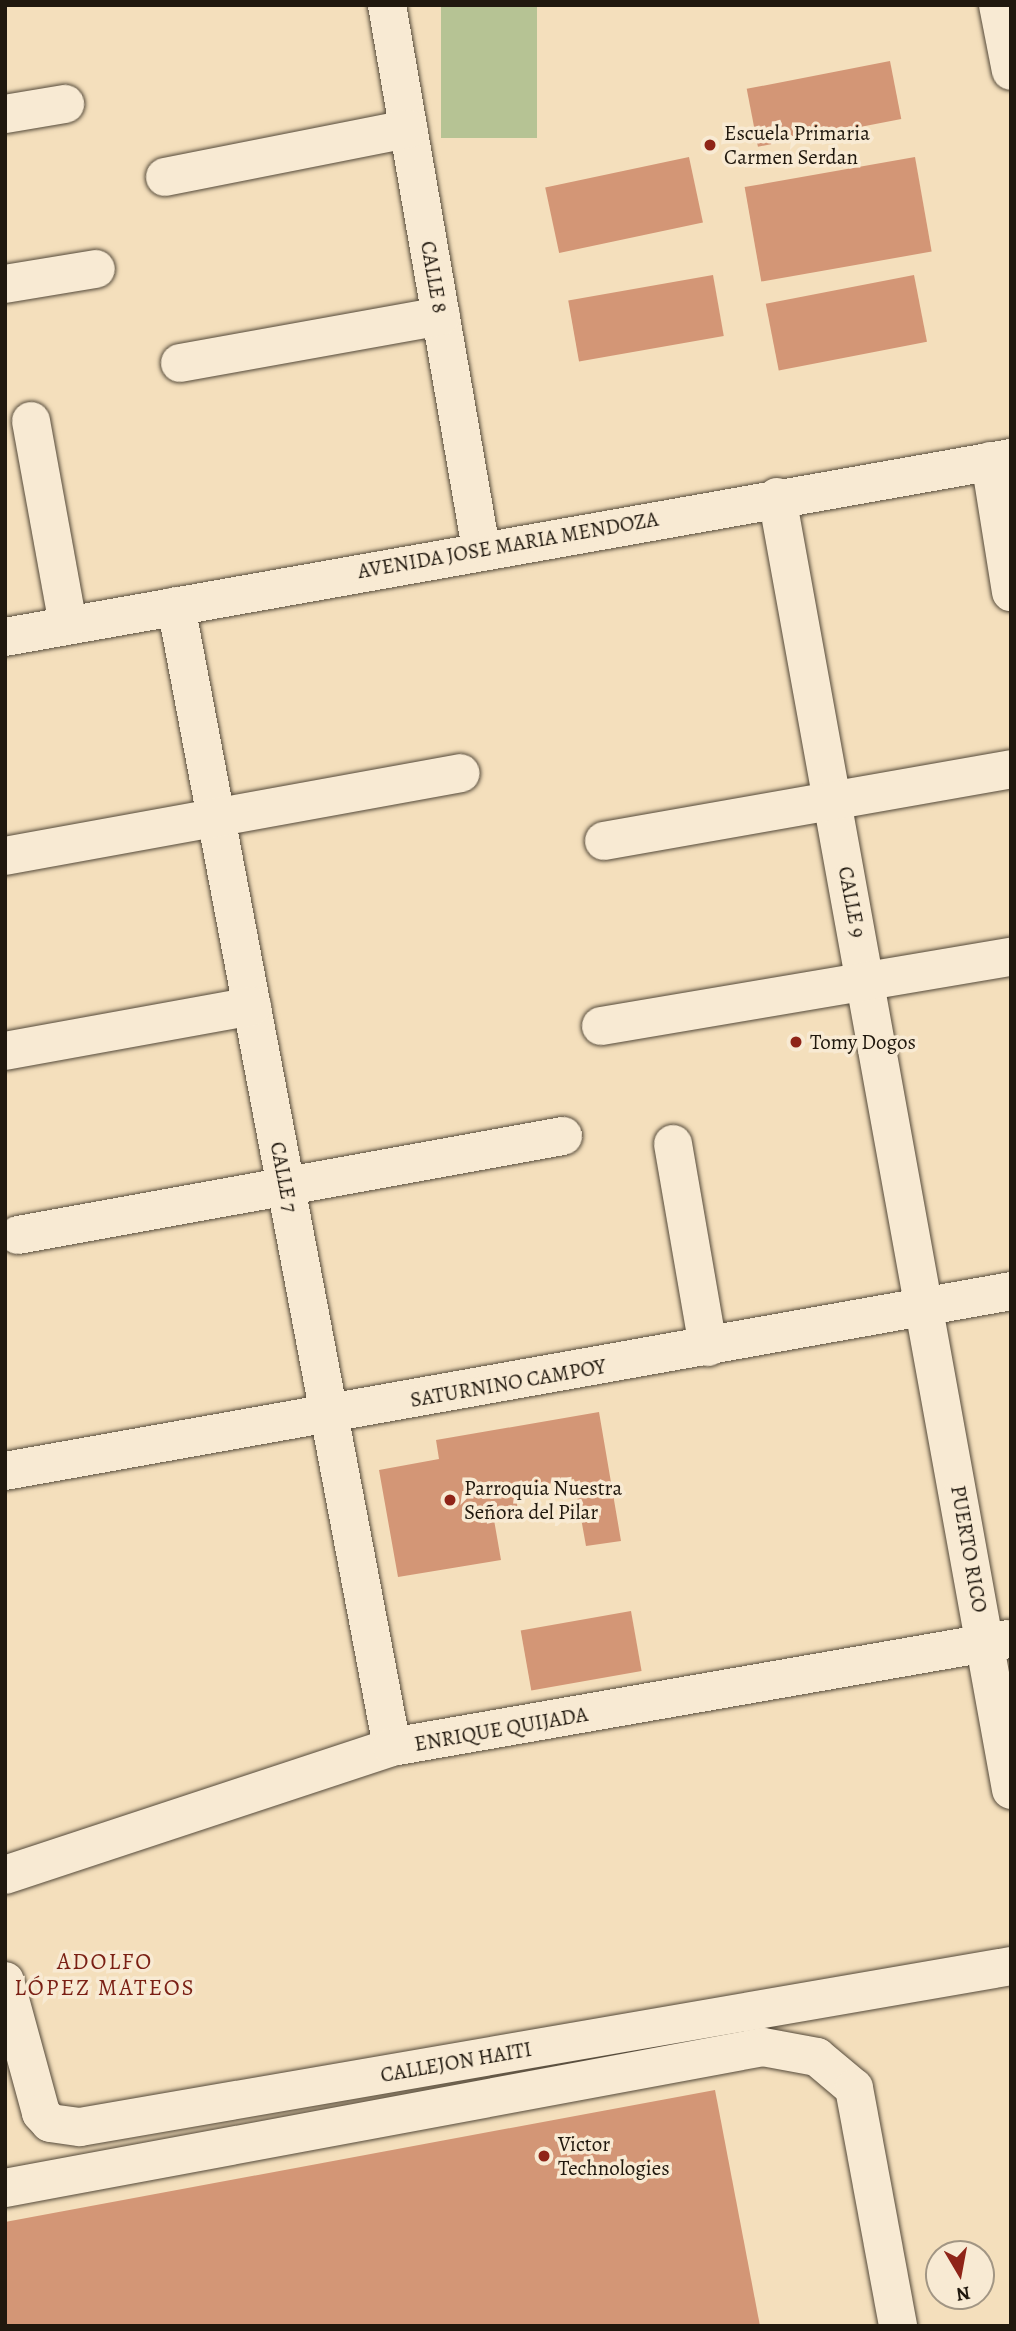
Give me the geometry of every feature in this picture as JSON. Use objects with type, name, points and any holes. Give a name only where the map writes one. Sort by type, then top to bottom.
[{"type":"street","name":"CALLE 8","points":[[387,5],[481,550]]},
{"type":"street","points":[[1004,19],[1011,72]]},
{"type":"street","points":[[5,114],[65,104]]},
{"type":"street","points":[[165,177],[408,128]]},
{"type":"street","points":[[5,284],[96,269]]},
{"type":"street","points":[[180,363],[440,316]]},
{"type":"street","points":[[31,421],[68,625]]},
{"type":"street","points":[[1000,459],[1011,592]]},
{"type":"street","name":"AVENIDA JOSE MARIA MENDOZA","points":[[5,637],[777,496],[1000,459]]},
{"type":"street","name":"CALLE 9","points":[[777,496],[928,1307]]},
{"type":"street","name":"CALLE 7","points":[[176,606],[392,1747]]},
{"type":"street","points":[[604,841],[1011,769]]},
{"type":"street","points":[[5,856],[461,773]]},
{"type":"street","points":[[601,1026],[1011,957]]},
{"type":"street","points":[[5,1051],[252,1006]]},
{"type":"street","points":[[19,1236],[563,1136]]},
{"type":"street","points":[[673,1144],[708,1347]]},
{"type":"street","name":"SATURNINO CAMPOY","points":[[5,1471],[1011,1291]]},
{"type":"street","name":"PUERTO RICO","points":[[928,1307],[998,1642],[1011,1790]]},
{"type":"street","name":"ENRIQUE QUIJADA","points":[[5,1875],[392,1747],[998,1642]]},
{"type":"street","name":"CALLEJON HAITI","points":[[5,1981],[41,2113],[50,2123],[80,2127],[1011,1966]]},
{"type":"street","points":[[5,2189],[763,2047],[817,2057],[855,2088],[898,2326]]},
{"type":"green space","points":[[441,5],[537,5],[537,138],[441,138]]},
{"type":"building","points":[[890,61],[901,119],[758,147],[747,89]]},
{"type":"building","points":[[689,157],[703,223],[559,253],[545,188]]},
{"type":"building","points":[[915,157],[932,252],[761,282],[745,187]]},
{"type":"building","points":[[713,275],[724,336],[579,362],[568,301]]},
{"type":"building","points":[[914,275],[927,342],[779,371],[766,304]]},
{"type":"building","name":"Parroquia Nuestra Señora del Pilar","points":[[599,1412],[621,1541],[586,1546],[574,1479],[514,1490],[518,1509],[493,1514],[501,1560],[398,1577],[379,1470],[439,1459],[436,1440]]},
{"type":"building","points":[[631,1611],[642,1671],[531,1691],[521,1630]]},
{"type":"building","name":"Victor Technologies","points":[[715,2090],[760,2326],[5,2326],[5,2222]]},
{"type":"place","name":"Escuela Primaria Carmen Serdan","points":[[710,145]]},
{"type":"place","name":"Tomy Dogos","points":[[796,1042]]},
{"type":"place","name":"Parroquia Nuestra Señora del Pilar","points":[[450,1500]]},
{"type":"place","name":"Victor Technologies","points":[[544,2156]]},
{"type":"district","name":"ADOLFO LÓPEZ MATEOS","points":[[105,1975]]}]
